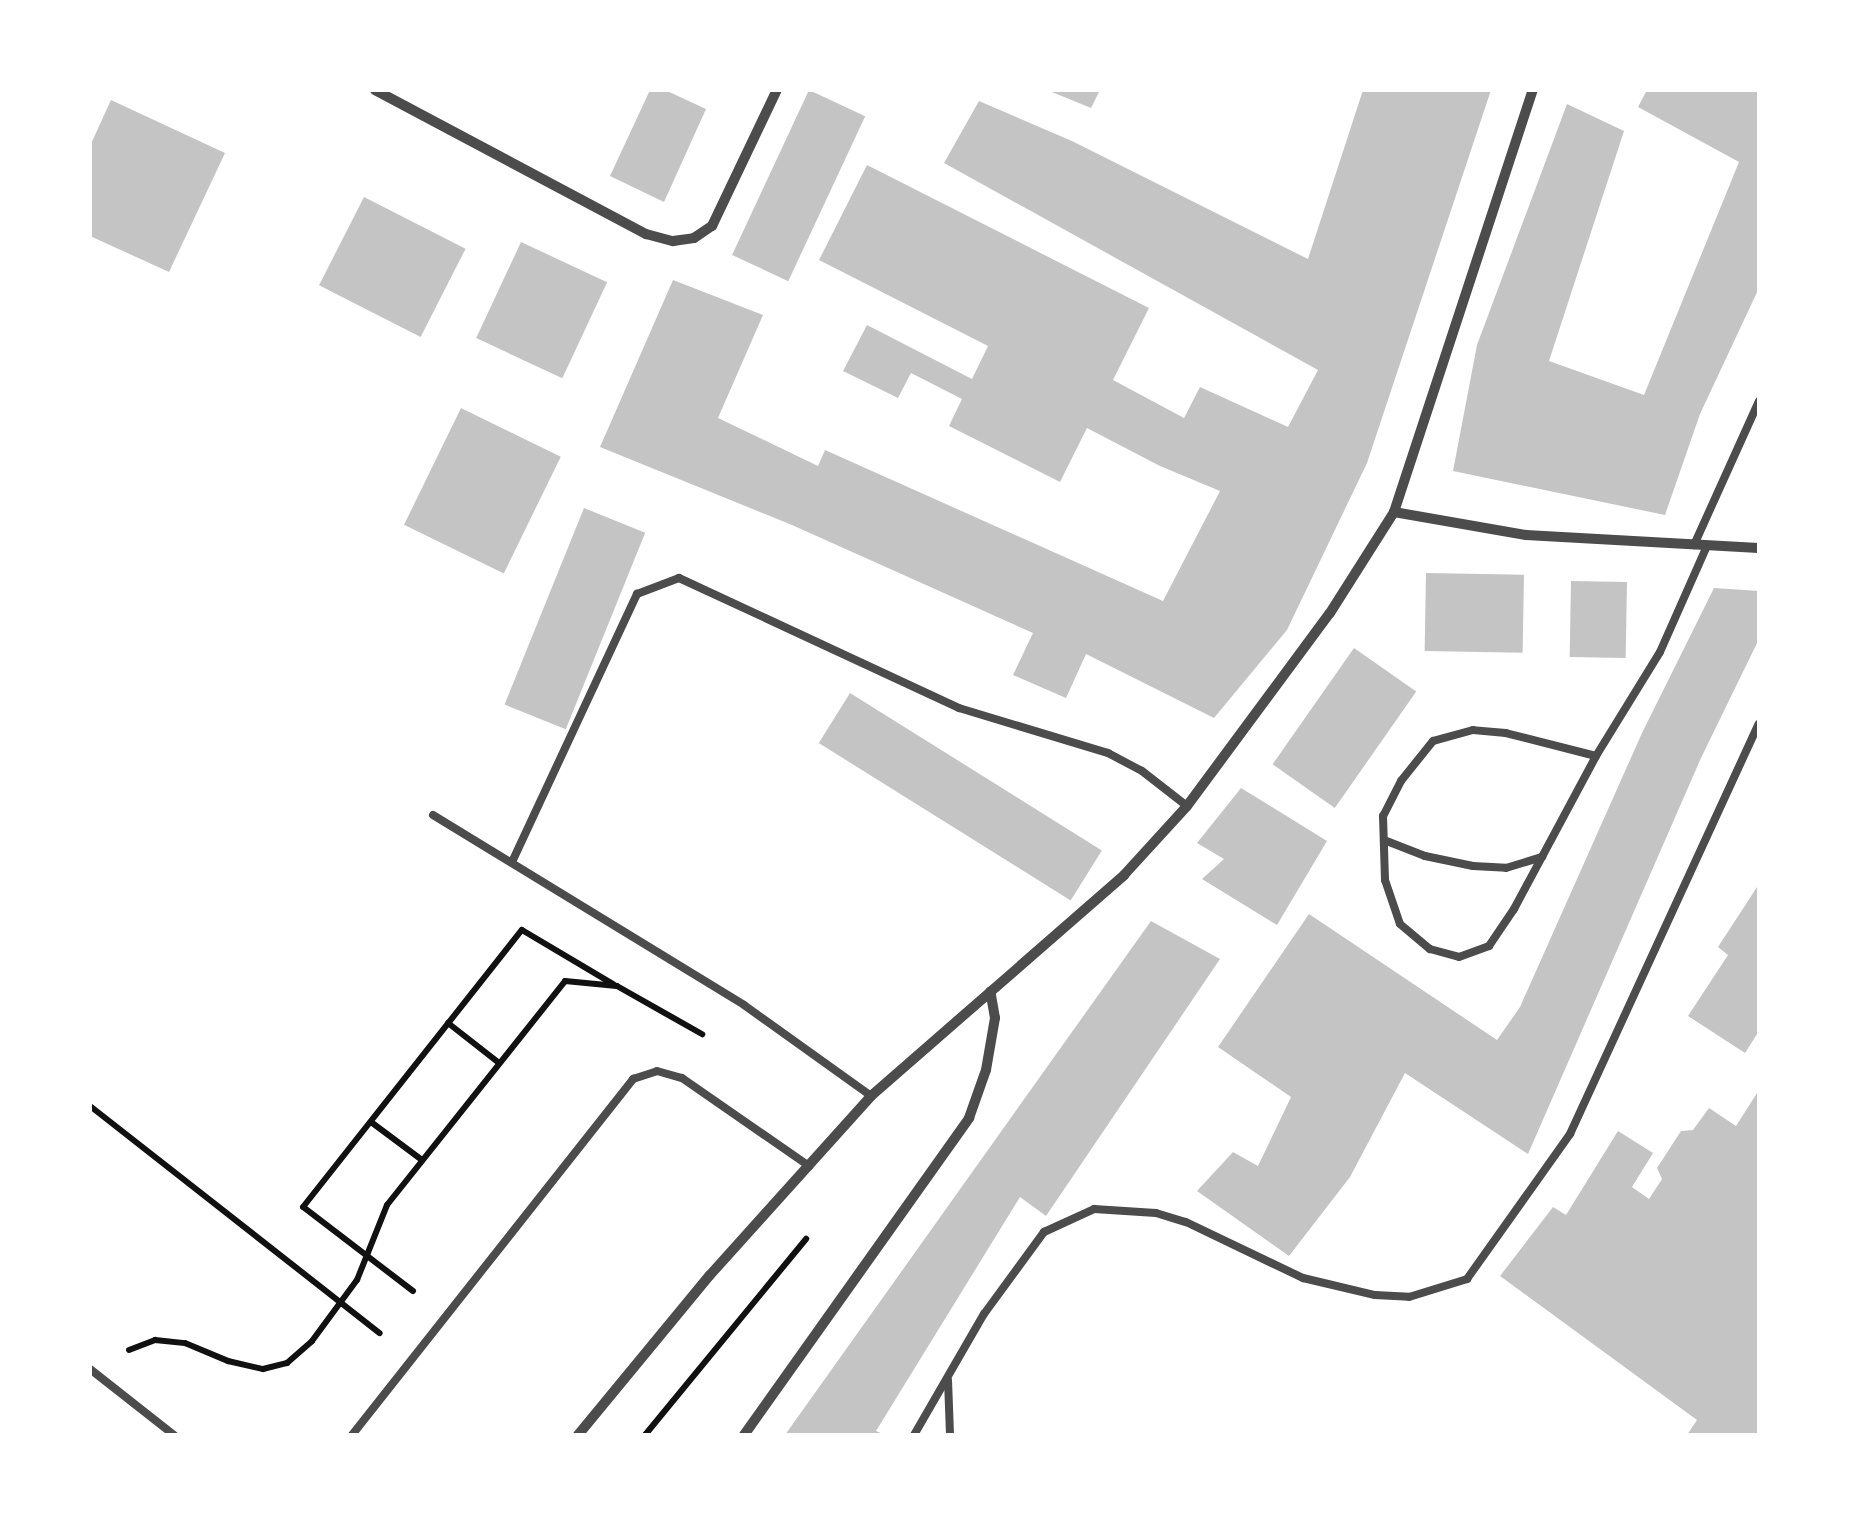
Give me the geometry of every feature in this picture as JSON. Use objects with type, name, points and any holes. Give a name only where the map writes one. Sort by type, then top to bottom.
[{"type":"street","points":[[375,90],[646,234],[672,241],[694,238],[712,226],[777,90]]},
{"type":"street","points":[[578,1435],[710,1275],[871,1096],[1124,876],[1187,806],[1330,613],[1394,512],[1533,90]]},
{"type":"street","points":[[1394,512],[1526,536],[1759,548]]},
{"type":"street","points":[[744,1435],[969,1118],[986,1070],[994,1018],[990,991]]},
{"type":"lane","points":[[1596,756],[1506,733],[1474,730],[1433,741],[1400,780],[1384,816],[1385,880],[1400,924],[1430,950],[1459,957],[1488,946],[1660,652],[1759,400]]},
{"type":"lane","points":[[512,862],[636,594],[679,578],[960,708],[1108,753],[1142,770],[1187,806]]},
{"type":"lane","points":[[914,1435],[984,1314],[1044,1232],[1060,1221],[1094,1209],[1156,1213],[1186,1222],[1304,1278],[1375,1295],[1410,1297],[1467,1279],[1570,1134],[1759,724]]},
{"type":"lane","points":[[433,816],[744,1005],[871,1096]]},
{"type":"lane","points":[[1384,840],[1425,856],[1473,866],[1506,868],[1542,858]]},
{"type":"lane","points":[[352,1435],[633,1079],[657,1071],[682,1078],[809,1166]]},
{"type":"lane","points":[[90,1369],[174,1435]]},
{"type":"lane","points":[[948,1380],[950,1435]]},
{"type":"path","points":[[446,1316],[303,1207],[522,930],[703,1034]]},
{"type":"path","points":[[102,1378],[133,1346],[155,1340],[185,1342],[228,1361],[263,1369],[287,1363],[312,1341],[357,1280],[364,1254],[387,1205],[564,981],[617,986]]},
{"type":"path","points":[[448,1024],[498,1062]]},
{"type":"path","points":[[90,1106],[412,1358]]},
{"type":"path","points":[[371,1122],[422,1160]]},
{"type":"path","points":[[645,1435],[814,1229]]},
{"type":"building","points":[[650,90],[665,90],[706,109],[664,202],[610,176]]},
{"type":"building","points":[[809,90],[865,116],[788,281],[732,255]]},
{"type":"building","points":[[1047,90],[1100,90],[1091,108]]},
{"type":"building","points":[[1363,90],[1491,90],[1367,463],[1287,630],[1214,718],[1086,654],[1066,698],[1013,675],[1033,633],[792,525],[600,447],[673,280],[763,315],[718,418],[818,466],[825,450],[1163,601],[1220,491],[1160,466],[1087,428],[1060,482],[949,426],[962,399],[911,373],[898,398],[843,371],[867,325],[972,379],[988,346],[819,260],[867,165],[1149,308],[1113,380],[1184,418],[1200,387],[1288,427],[1318,370],[944,163],[979,101],[1072,141],[1308,259]]},
{"type":"building","points":[[1647,90],[1759,90],[1759,288],[1700,414],[1665,515],[1453,471],[1477,345],[1567,104],[1624,131],[1549,361],[1644,395],[1739,162],[1638,107]]},
{"type":"building","points":[[111,100],[225,153],[169,272],[90,236],[90,146]]},
{"type":"building","points":[[364,197],[466,249],[421,337],[319,285]]},
{"type":"building","points":[[521,242],[607,282],[562,378],[476,338]]},
{"type":"building","points":[[461,408],[561,457],[504,574],[404,525]]},
{"type":"building","points":[[584,508],[645,533],[566,729],[505,705]]},
{"type":"building","points":[[1426,573],[1524,575],[1523,653],[1425,651]]},
{"type":"building","points":[[1571,581],[1627,582],[1626,658],[1570,657]]},
{"type":"building","points":[[1714,588],[1759,591],[1759,639],[1701,758],[1528,1154],[1405,1073],[1350,1177],[1289,1256],[1197,1191],[1233,1152],[1258,1166],[1291,1097],[1218,1047],[1309,914],[1497,1040],[1520,1007],[1642,733]]},
{"type":"building","points":[[1354,648],[1416,692],[1335,808],[1273,764]]},
{"type":"building","points":[[850,693],[1102,850],[1071,900],[819,743]]},
{"type":"building","points":[[1241,788],[1327,841],[1277,925],[1202,879],[1224,859],[1197,843]]},
{"type":"building","points":[[1759,884],[1759,1031],[1745,1053],[1688,1016],[1728,955],[1718,947]]},
{"type":"building","points":[[1151,921],[1220,959],[1046,1216],[1020,1197],[876,1431],[885,1435],[785,1435]]},
{"type":"building","points":[[1759,1090],[1759,1435],[1687,1435],[1697,1420],[1500,1276],[1553,1207],[1566,1215],[1618,1131],[1653,1153],[1632,1187],[1649,1199],[1662,1179],[1657,1168],[1681,1131],[1693,1130],[1709,1108],[1736,1126]]}]
